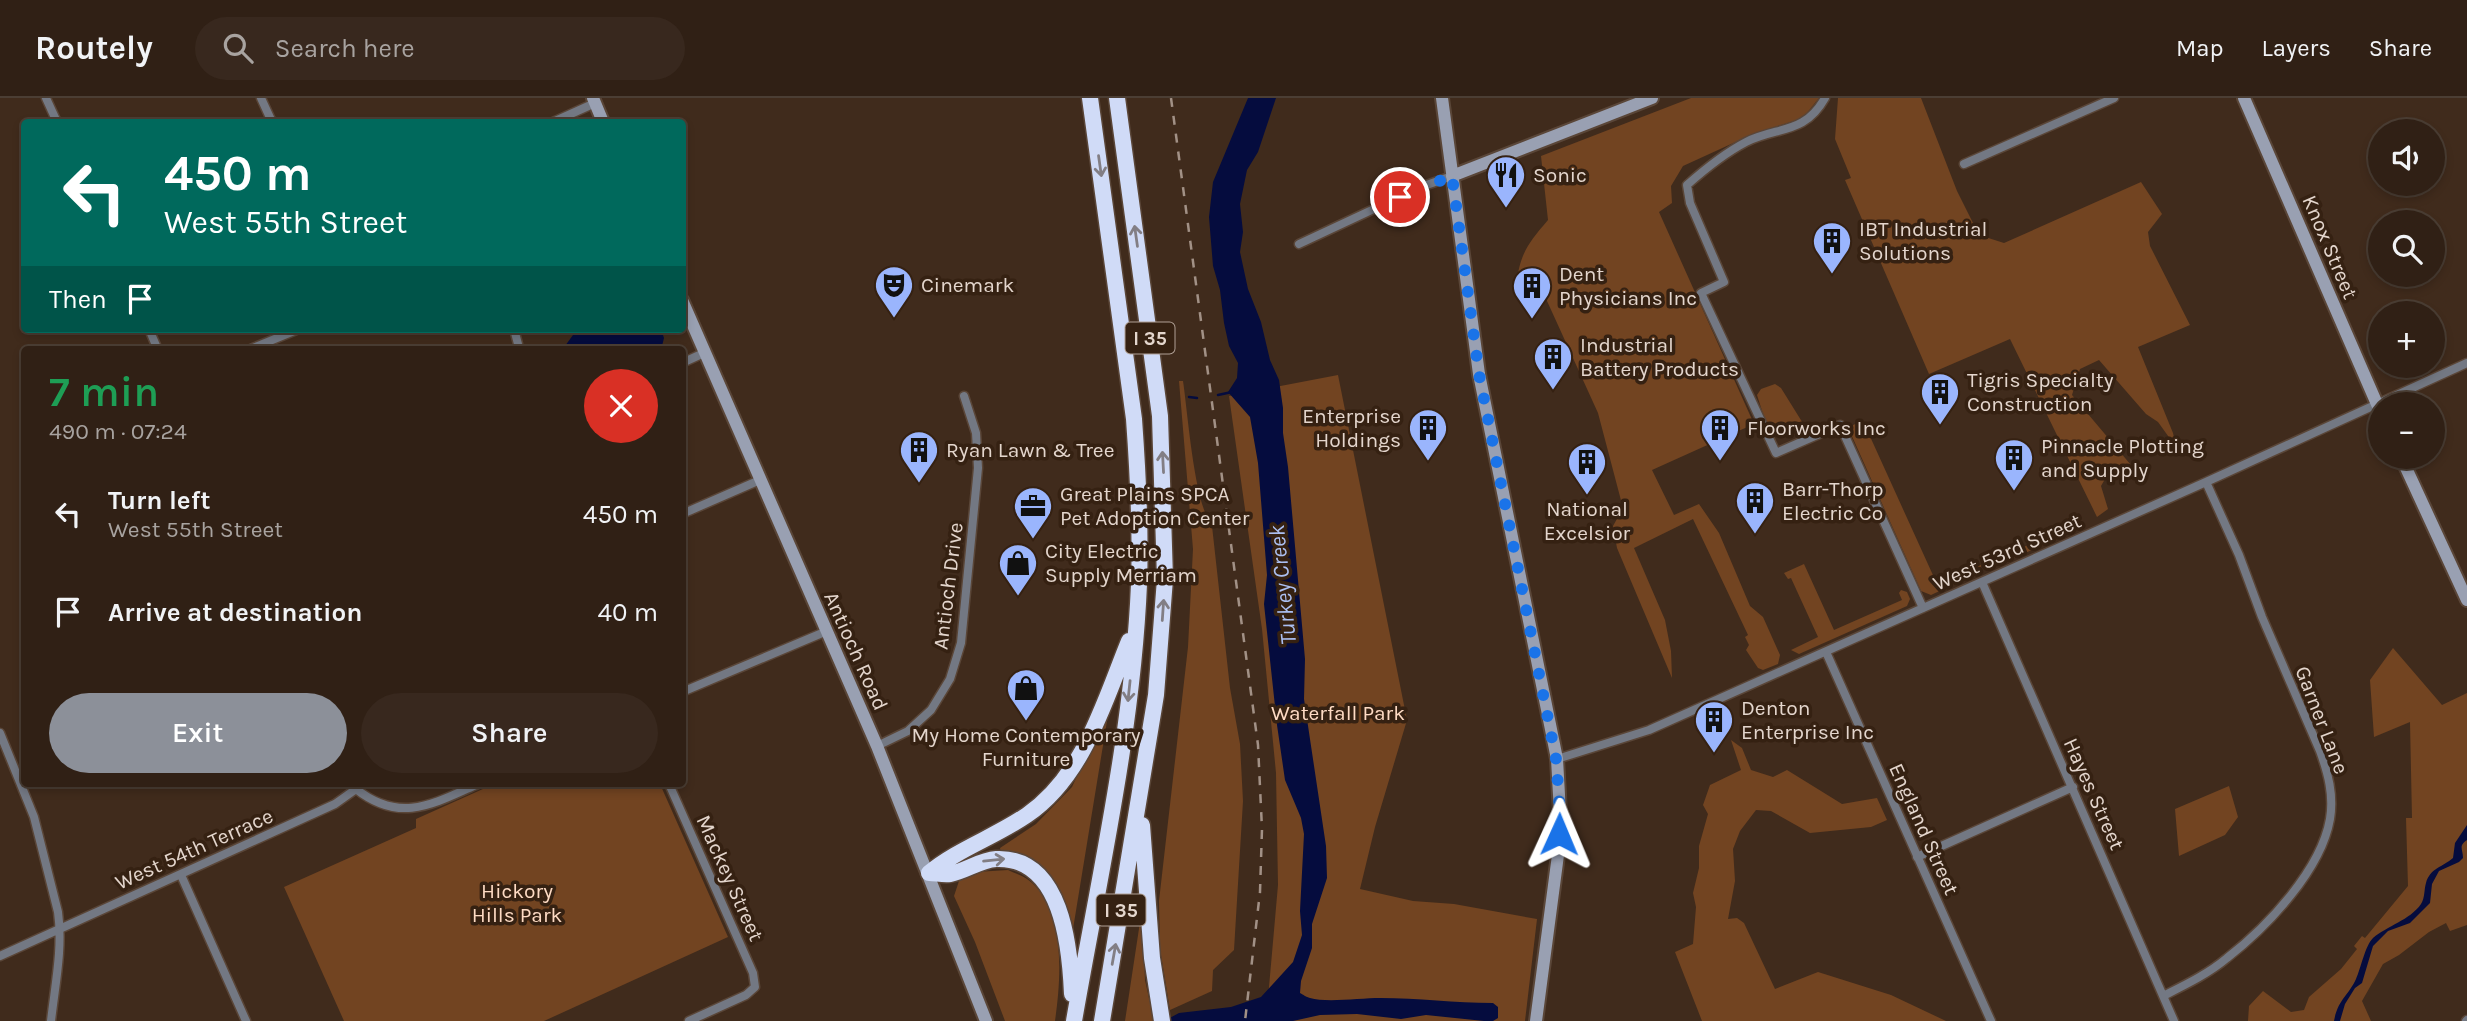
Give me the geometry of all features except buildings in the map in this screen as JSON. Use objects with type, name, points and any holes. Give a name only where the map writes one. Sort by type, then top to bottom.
[{"type":"highway","name":"I 35","points":[[1073,1021],[1127,714],[1136,623],[1139,542],[1134,419],[1090,98]]},
{"type":"highway","name":"I 35","points":[[1102,1021],[1156,695],[1165,579],[1160,416],[1117,98]]},
{"type":"highway","points":[[929,873],[946,859],[1021,819],[1050,795],[1062,781],[1081,753],[1098,719],[1136,623]]},
{"type":"highway","points":[[1140,799],[1152,958],[1161,1016]]},
{"type":"highway","points":[[929,873],[950,874],[993,859],[1006,859],[1018,862],[1041,878],[1056,902],[1066,933],[1070,954],[1073,1021]]},
{"type":"main road","points":[[1442,98],[1479,374],[1556,759],[1560,813],[1558,855],[1536,1021]]},
{"type":"main road","points":[[1452,176],[1652,98]]},
{"type":"main road","name":"Knox Street","points":[[2244,98],[2372,392]]},
{"type":"main road","points":[[594,101],[602,119]]},
{"type":"main road","name":"Antioch Road","points":[[686,309],[877,746],[986,1021]]},
{"type":"main road","points":[[2407,469],[2467,600]]},
{"type":"street","points":[[46,98],[56,119]]},
{"type":"street","points":[[261,98],[271,119]]},
{"type":"street","points":[[1825,98],[1810,119],[1795,128],[1747,142],[1704,170],[1687,185],[1690,203],[1724,282],[1701,293],[1776,453],[1840,425],[1923,608]]},
{"type":"street","points":[[1964,164],[2114,98]]},
{"type":"street","points":[[559,119],[594,101]]},
{"type":"street","points":[[1298,244],[1421,187],[1452,176]]},
{"type":"street","points":[[258,346],[289,333]]},
{"type":"street","points":[[686,361],[706,352]]},
{"type":"street","name":"West 53rd Street","points":[[2410,392],[2467,363]]},
{"type":"street","name":"Antioch Drive","points":[[877,746],[908,731],[931,710],[950,679],[961,643],[978,468],[976,433],[964,396]]},
{"type":"street","name":"West 53rd Street","points":[[1556,759],[1649,730],[2368,413]]},
{"type":"street","points":[[686,512],[760,480]]},
{"type":"street","name":"Garner Lane","points":[[2163,996],[2194,981],[2227,958],[2272,916],[2306,877],[2319,857],[2331,817],[2328,772],[2266,628],[2239,555],[2206,482]]},
{"type":"street","name":"Hayes Street","points":[[1982,582],[2174,1021]]},
{"type":"street","points":[[686,690],[827,631]]},
{"type":"street","name":"England Street","points":[[1826,652],[1990,1021]]},
{"type":"street","points":[[0,733],[21,785]]},
{"type":"street","points":[[22,787],[34,817],[60,929],[51,1021]]},
{"type":"street","name":"West 54th Terrace","points":[[0,956],[335,804],[354,787],[377,804],[395,810],[432,803],[471,787]]},
{"type":"street","name":"Mackey Street","points":[[670,787],[753,973],[755,987],[746,995],[689,1021]]},
{"type":"street","points":[[1917,857],[2073,787]]},
{"type":"street","points":[[181,875],[246,1021]]},
{"type":"green space","points":[[1691,98],[1819,98],[1803,118],[1753,134],[1683,166],[1671,186],[1672,203],[1659,212],[1754,424],[1652,470],[1674,515],[1699,504],[1719,533],[1750,606],[1763,617],[1780,655],[1778,664],[1763,670],[1758,668],[1746,650],[1749,645],[1745,637],[1748,635],[1693,519],[1634,548],[1665,620],[1671,651],[1672,678],[1617,548],[1613,526],[1623,508],[1598,413],[1542,290],[1515,292],[1524,253],[1548,220],[1541,156]]},
{"type":"green space","points":[[1838,98],[1921,98],[1957,191],[1979,235],[2004,243],[2141,182],[2162,214],[2148,232],[2150,246],[2190,325],[2138,347],[2173,433],[2176,447],[2158,422],[2146,414],[2099,360],[2080,369],[2072,395],[2136,471],[2130,476],[2112,467],[2101,486],[2108,509],[2097,517],[2010,339],[1929,374],[1845,180],[1851,178],[1835,139]]},
{"type":"green space","name":"Waterfall Park","points":[[1338,375],[1407,720],[1375,827],[1360,889],[1413,901],[1454,904],[1537,919],[1525,1021],[1266,1021],[1278,885],[1276,773],[1262,629],[1229,396]]},
{"type":"green space","points":[[1179,381],[1183,381],[1196,479],[1206,515],[1212,526],[1230,688],[1240,744],[1243,801],[1234,950],[1213,970],[1212,991],[1170,1010],[1160,949],[1159,901],[1188,647],[1193,549]]},
{"type":"green space","points":[[1775,384],[1781,388],[1804,425],[1802,431],[1783,436],[1771,429],[1757,395],[1761,389]]},
{"type":"green space","points":[[1863,421],[1937,584],[1981,565],[1980,572],[1931,595],[1921,591],[1851,434],[1853,425]]},
{"type":"green space","points":[[2067,518],[2072,526],[2070,533],[2003,563],[1995,560],[1991,553],[1995,551],[1999,558],[2068,527]]},
{"type":"green space","points":[[1804,564],[1834,630],[1902,600],[1899,593],[1901,590],[1907,592],[1910,599],[1907,606],[1799,654],[1791,650],[1818,637],[1791,578],[1788,579],[1784,573]]},
{"type":"green space","points":[[2393,648],[2442,705],[2467,693],[2467,925],[2450,931],[2446,923],[2383,964],[2362,1001],[2371,1021],[2248,1021],[2249,1006],[2263,991],[2291,1012],[2304,1010],[2309,997],[2341,969],[2357,949],[2354,946],[2362,936],[2365,938],[2408,886],[2406,818],[2412,818],[2410,722],[2374,737],[2370,680]]},
{"type":"green space","points":[[1107,721],[1073,929],[1049,878],[1030,861],[1001,853],[1000,848],[1036,824],[1072,787],[1099,728]]},
{"type":"green space","points":[[1731,740],[1742,748],[1751,770],[1773,777],[1787,770],[1842,804],[1877,798],[1887,820],[1871,827],[1810,833],[1771,811],[1756,810],[1740,831],[1733,849],[1735,881],[1728,919],[1737,918],[1744,923],[1775,989],[1818,972],[1891,995],[1946,1021],[1702,1021],[1675,952],[1693,944],[1696,907],[1693,893],[1699,868],[1699,846],[1708,814],[1703,805],[1710,785],[1741,770]]},
{"type":"green space","points":[[2229,786],[2238,817],[2225,835],[2179,856],[2175,809]]},
{"type":"green space","name":"Hickory Hills Park","points":[[487,787],[661,787],[728,937],[544,1021],[344,1021],[284,887],[416,828],[416,819]]},
{"type":"green space","points":[[1008,870],[1025,878],[1040,891],[1055,925],[1059,985],[1055,1021],[1005,1021],[954,896],[959,881],[976,872]]},
{"type":"green space","points":[[1140,922],[1143,923],[1145,980],[1154,1021],[1125,1021]]},
{"type":"water","name":"Turkey Creek","points":[[1248,98],[1276,98],[1258,152],[1247,170],[1240,204],[1243,232],[1240,252],[1248,289],[1279,380],[1305,659],[1304,699],[1326,846],[1327,878],[1312,924],[1312,948],[1301,981],[1300,993],[1309,998],[1325,1000],[1394,998],[1493,1003],[1498,1007],[1498,1018],[1493,1021],[1426,1015],[1401,1019],[1357,1014],[1320,1015],[1293,1021],[1164,1021],[1179,1013],[1231,1007],[1261,997],[1293,962],[1302,935],[1300,911],[1304,834],[1301,818],[1285,780],[1277,725],[1264,604],[1267,575],[1258,463],[1250,417],[1228,392],[1237,378],[1238,363],[1229,346],[1224,323],[1220,290],[1213,266],[1209,217],[1213,182]]},
{"type":"water","points":[[662,333],[664,338],[662,346],[565,346],[573,335]]},
{"type":"water","points":[[2467,825],[2467,840],[2462,846],[2463,858],[2439,871],[2432,884],[2430,903],[2410,923],[2388,931],[2373,946],[2362,983],[2355,988],[2345,1004],[2340,1021],[2334,1021],[2338,1007],[2356,979],[2370,942],[2421,904],[2428,878],[2453,858],[2455,843]]},
{"type":"waterway","points":[[1218,395],[1232,392]]},
{"type":"waterway","points":[[1189,397],[1197,398]]},
{"type":"railway","points":[[1171,98],[1258,745],[1262,829],[1260,892],[1245,1021]]},
{"type":"place","name":"Sonic","points":[[1506,209]]},
{"type":"place","name":"IBT Industrial Solutions","points":[[1832,275]]},
{"type":"place","name":"Cinemark","points":[[894,319]]},
{"type":"place","name":"Dent Physicians Inc","points":[[1532,320]]},
{"type":"place","name":"Industrial Battery Products","points":[[1553,391]]},
{"type":"place","name":"Tigris Specialty Construction","points":[[1940,426]]},
{"type":"place","name":"Enterprise Holdings","points":[[1428,462]]},
{"type":"place","name":"Floorworks Inc","points":[[1720,462]]},
{"type":"place","name":"Ryan Lawn & Tree","points":[[919,484]]},
{"type":"place","name":"Pinnacle Plotting and Supply","points":[[2014,492]]},
{"type":"place","name":"National Excelsior","points":[[1587,496]]},
{"type":"place","name":"Barr-Thorp Electric Co","points":[[1755,535]]},
{"type":"place","name":"Great Plains SPCA Pet Adoption Center","points":[[1033,540]]},
{"type":"place","name":"City Electric Supply Merriam","points":[[1018,597]]},
{"type":"place","name":"My Home Contemporary Furniture","points":[[1026,722]]},
{"type":"place","name":"Denton Enterprise Inc","points":[[1714,754]]},
{"type":"route","points":[[1400,197],[1452,176],[1479,374],[1556,759],[1559,834]]}]
